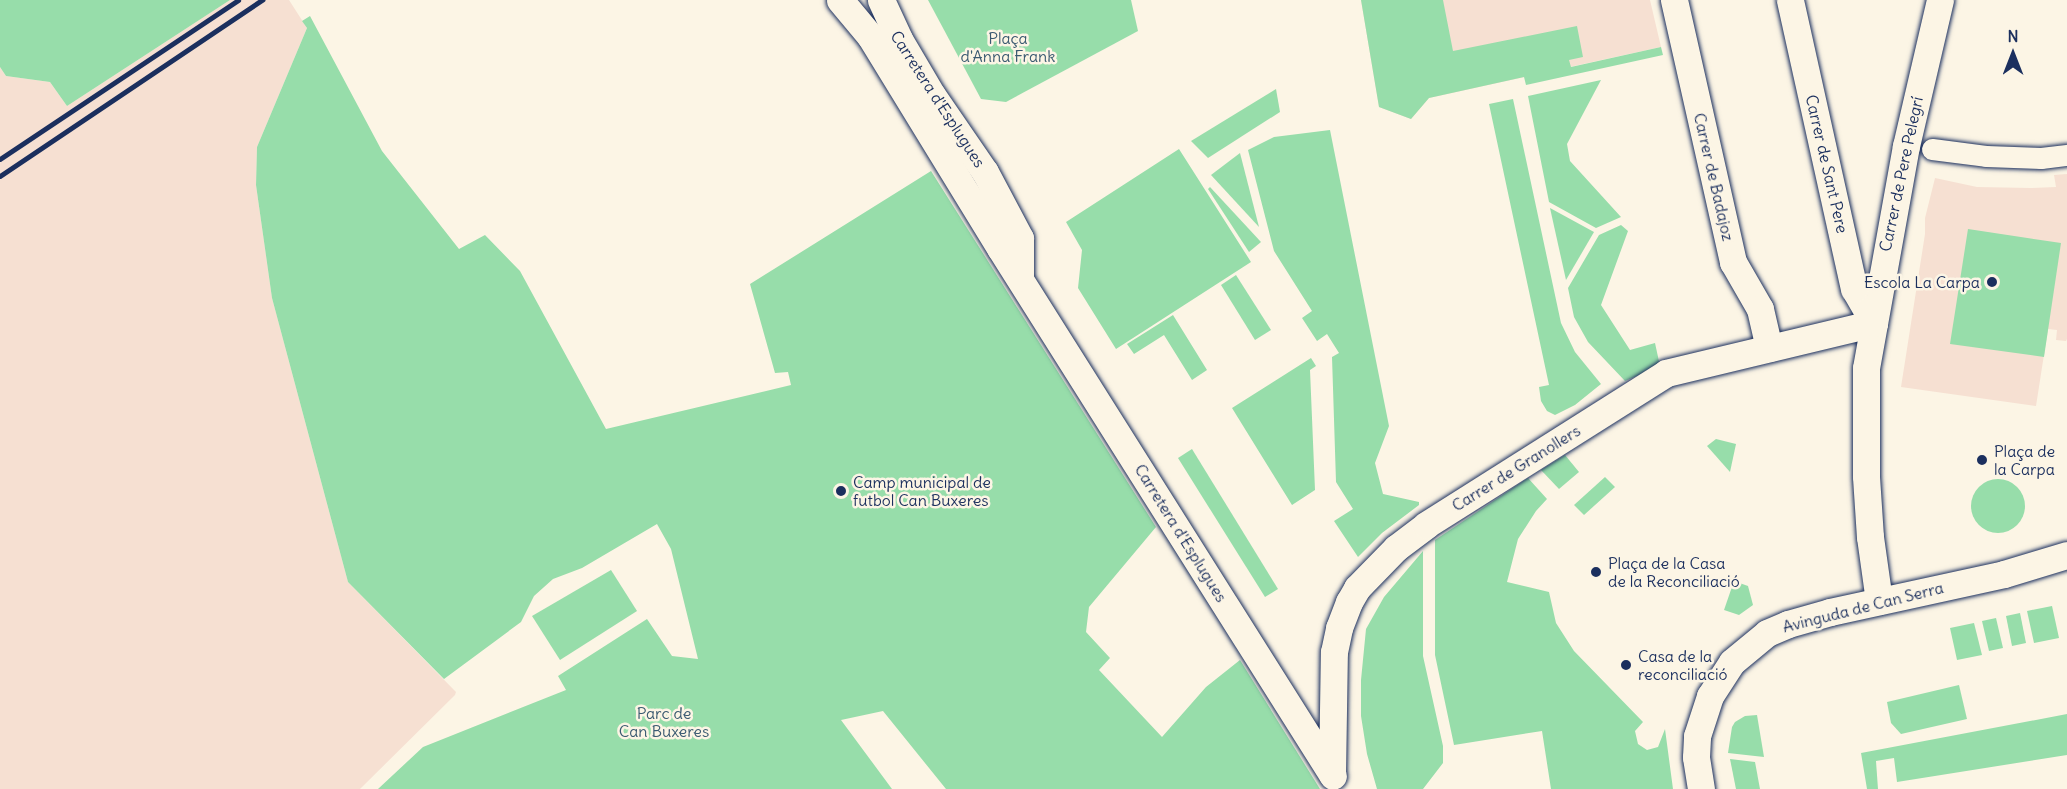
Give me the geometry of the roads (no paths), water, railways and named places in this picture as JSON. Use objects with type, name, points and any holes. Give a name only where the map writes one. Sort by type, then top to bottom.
[{"type":"street","name":"Carrer de Badajoz","points":[[1674,0],[1733,262],[1760,309],[1769,348]]},
{"type":"street","name":"Carrer de Sant Pere","points":[[1790,0],[1854,289],[1874,323]]},
{"type":"street","name":"Carrer de Pere Pelegrí","points":[[1879,601],[1870,537],[1866,476],[1866,368],[1906,146],[1940,0]]},
{"type":"street","name":"Carretera d'Esplugues","points":[[869,12],[932,95],[985,172],[1020,238],[1020,278],[1337,782]]},
{"type":"street","points":[[1932,149],[2007,157],[2041,158],[2067,155]]},
{"type":"street","name":"Carrer de Granollers","points":[[1337,782],[1334,652],[1339,628],[1353,595],[1396,548],[1426,525],[1666,373],[1874,323]]},
{"type":"street","name":"Avinguda de Can Serra","points":[[1701,789],[1696,757],[1701,716],[1720,676],[1732,662],[1767,633],[1788,624],[1879,601],[2004,574],[2067,555]]},
{"type":"railway","points":[[0,159],[238,0]]},
{"type":"railway","points":[[0,176],[262,0]]},
{"type":"place","name":"Escola La Carpa","points":[[1992,282]]},
{"type":"place","name":"Plaça de la Carpa","points":[[1982,460]]},
{"type":"place","name":"Camp municipal de futbol Can Buxeres","points":[[841,491]]},
{"type":"place","name":"Plaça de la Casa de la Reconciliació","points":[[1596,572]]},
{"type":"place","name":"Casa de la reconciliació","points":[[1626,665]]},
{"type":"park label","name":"Plaça d'Anna Frank","points":[[1008,47]]},
{"type":"park label","name":"Parc de Can Buxeres","points":[[664,722]]}]
